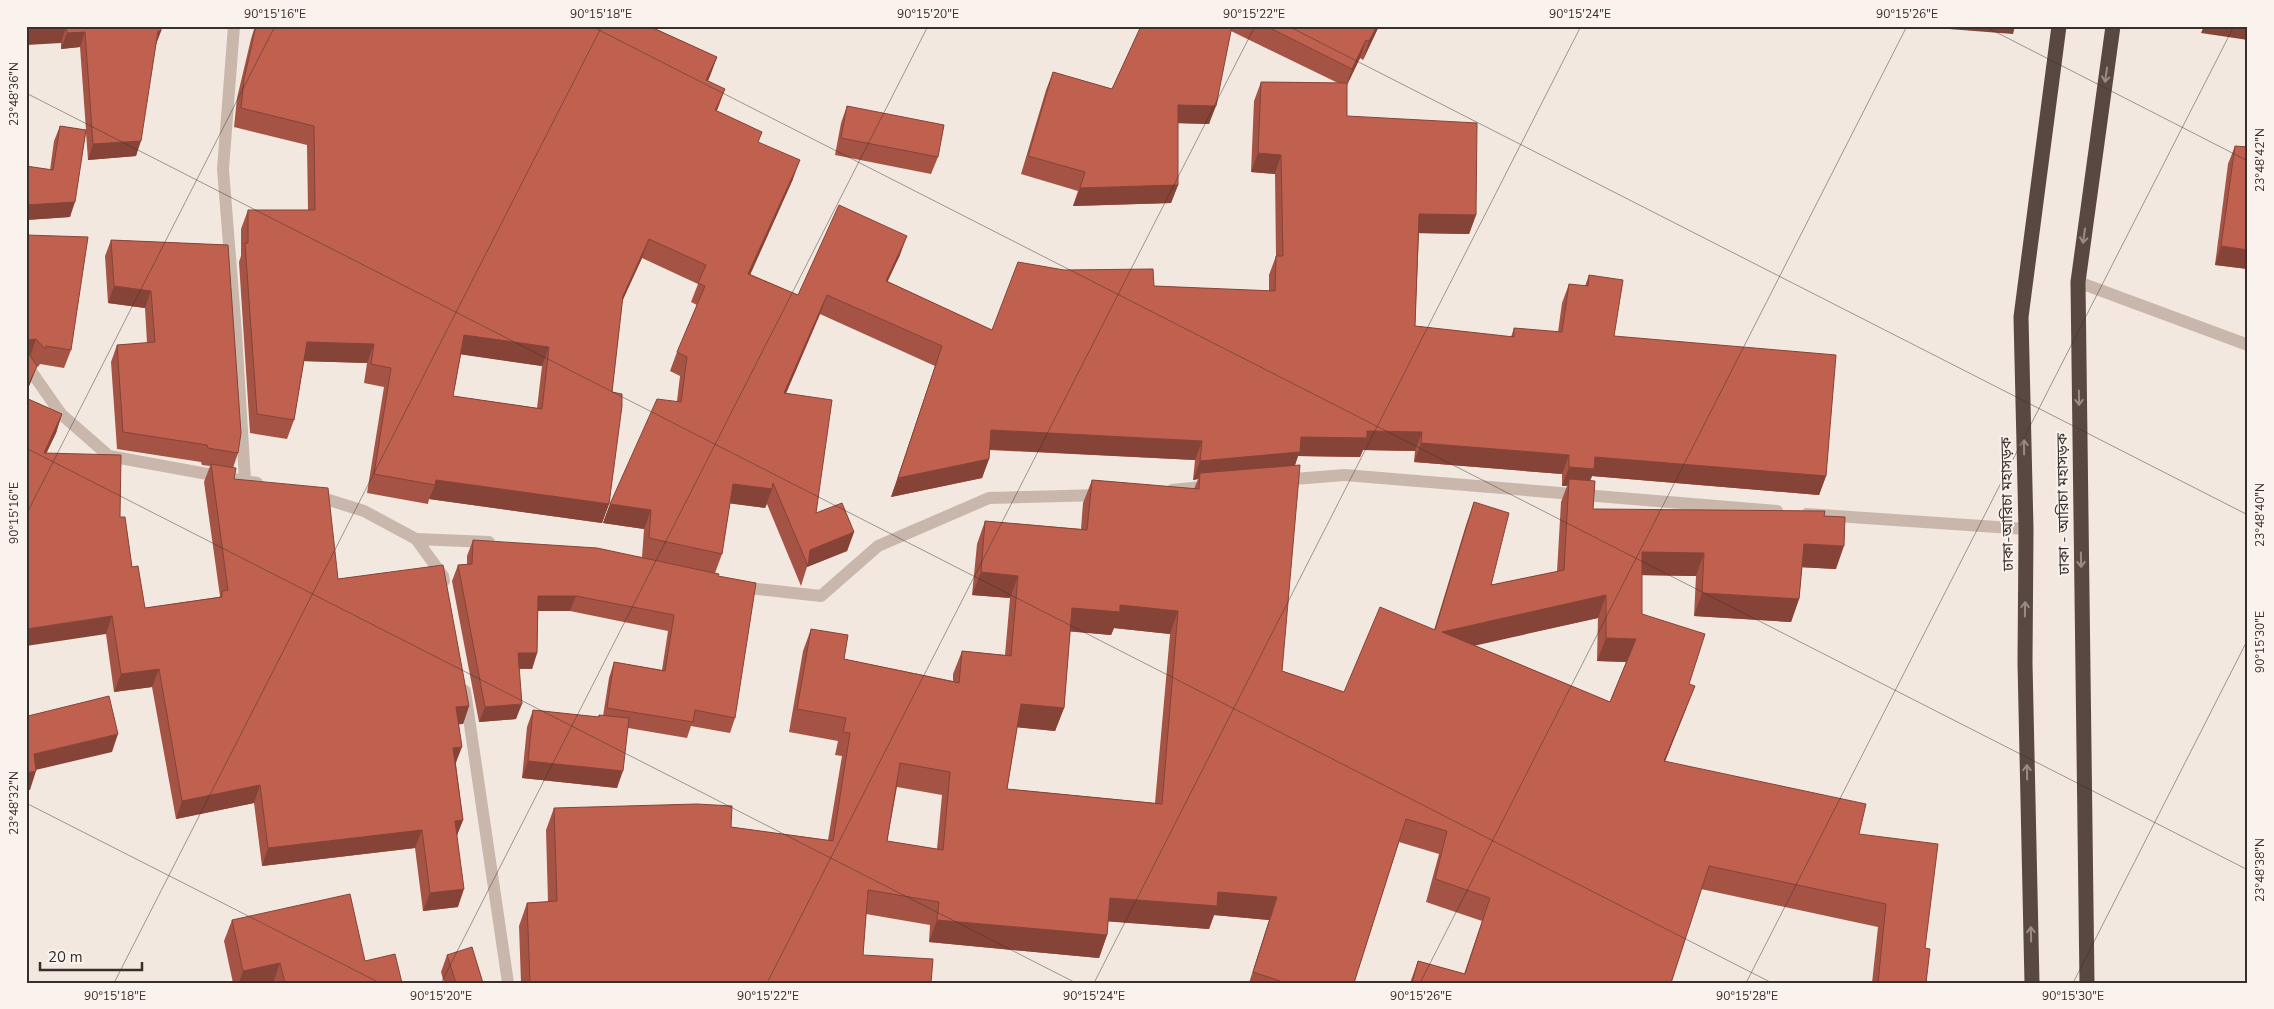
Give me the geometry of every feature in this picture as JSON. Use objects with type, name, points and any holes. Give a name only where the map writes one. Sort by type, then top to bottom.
[{"type":"highway","name":"ঢাকা-আরিচা মহাসড়ক","points":[[2032,983],[2025,663],[2026,529],[2021,317],[2059,26]]},
{"type":"highway","name":"ঢাকা - আরিচা মহাসড়ক","points":[[2087,983],[2078,282],[2113,26]]},
{"type":"street","points":[[234,26],[222,169],[236,333],[245,480]]},
{"type":"street","points":[[2078,282],[2248,345]]},
{"type":"street","points":[[26,364],[61,414],[109,456],[270,485]]},
{"type":"street","points":[[1267,482],[1345,475],[1792,512],[2026,529]]},
{"type":"street","points":[[1160,491],[1228,485]]},
{"type":"street","points":[[304,493],[364,511],[416,540],[443,576],[446,595]]},
{"type":"street","points":[[731,585],[821,596],[878,546],[989,498],[1112,494]]},
{"type":"street","points":[[416,540],[503,543]]},
{"type":"street","points":[[463,681],[508,983]]},
{"type":"building","points":[[26,26],[161,26],[161,31],[158,31],[141,141],[93,144],[85,32],[67,33],[66,27],[26,30]]},
{"type":"building","points":[[256,26],[654,26],[653,28],[717,57],[706,80],[725,89],[715,110],[762,132],[758,142],[800,160],[748,274],[798,295],[839,205],[907,236],[886,281],[992,330],[1018,262],[1064,270],[1153,269],[1154,286],[1275,291],[1276,256],[1283,256],[1281,155],[1258,153],[1261,82],[1347,83],[1347,116],[1477,123],[1476,215],[1419,214],[1415,326],[1514,337],[1514,328],[1562,332],[1569,284],[1588,286],[1589,275],[1623,280],[1614,336],[1836,355],[1826,476],[1595,457],[1594,469],[1569,467],[1569,455],[1421,443],[1422,432],[1367,431],[1367,438],[1301,437],[1300,452],[1200,461],[1202,441],[991,430],[989,459],[898,478],[942,346],[827,295],[784,393],[832,400],[816,513],[842,503],[854,532],[810,550],[808,566],[773,483],[772,489],[733,484],[722,554],[649,538],[651,510],[610,504],[657,399],[681,402],[687,357],[677,352],[705,286],[698,283],[706,265],[649,239],[623,296],[612,392],[622,394],[622,406],[609,504],[436,480],[435,485],[374,474],[391,368],[371,364],[374,344],[307,342],[294,420],[257,414],[245,243],[248,243],[248,210],[315,210],[314,126],[241,108],[244,79]],"holes":[[[464,335],[549,347],[542,409],[453,396]]]},
{"type":"building","points":[[1141,26],[1232,26],[1216,106],[1178,105],[1178,185],[1080,188],[1085,172],[1028,156],[1053,72],[1112,89]]},
{"type":"building","points":[[1266,26],[1377,26],[1369,41],[1366,40],[1352,69]]},
{"type":"building","points":[[847,106],[944,125],[938,157],[841,138]]},
{"type":"building","points":[[60,126],[86,130],[75,202],[26,205],[26,166],[53,170]]},
{"type":"building","points":[[2235,146],[2248,147],[2248,250],[2221,246]]},
{"type":"building","points":[[26,235],[88,237],[71,350],[46,346],[45,349],[36,339],[28,340],[26,343]]},
{"type":"building","points":[[111,240],[228,245],[241,433],[238,453],[208,448],[207,445],[123,432],[117,345],[155,342],[151,291],[114,286]]},
{"type":"building","points":[[26,350],[37,366],[26,390]]},
{"type":"building","points":[[26,398],[62,414],[44,453],[121,455],[120,517],[125,517],[132,567],[138,566],[145,608],[222,597],[222,591],[228,590],[211,464],[236,468],[234,479],[328,488],[338,579],[443,565],[469,706],[456,707],[462,747],[453,748],[463,820],[455,821],[464,889],[430,893],[422,830],[268,848],[260,785],[182,801],[159,669],[121,674],[112,616],[26,629]]},
{"type":"building","points":[[1300,465],[1282,671],[1344,692],[1380,607],[1435,630],[1474,502],[1509,513],[1491,585],[1564,570],[1569,479],[1595,481],[1593,509],[1825,511],[1824,516],[1845,517],[1844,546],[1804,544],[1799,599],[1702,593],[1704,553],[1642,552],[1642,614],[1705,634],[1689,684],[1695,686],[1664,761],[1866,804],[1859,834],[1938,844],[1925,948],[1930,949],[1926,983],[1878,983],[1886,904],[1709,866],[1671,983],[1412,983],[1418,961],[1465,974],[1490,898],[1435,879],[1447,831],[1406,819],[1354,983],[1286,983],[1253,972],[1277,897],[1218,892],[1217,906],[1110,898],[1107,935],[937,920],[939,902],[868,890],[863,955],[933,959],[931,983],[530,983],[527,903],[557,901],[554,808],[697,804],[732,806],[731,827],[833,841],[850,733],[843,732],[846,718],[797,709],[811,629],[848,635],[844,659],[959,683],[962,651],[1011,656],[1018,576],[981,572],[985,521],[1087,530],[1092,480],[1199,489],[1200,473]],"holes":[[[1606,595],[1606,638],[1636,639],[1610,702],[1442,632]],[[1120,605],[1178,611],[1162,804],[1007,789],[1021,704],[1064,708],[1072,608],[1120,612]],[[900,763],[950,772],[943,850],[887,841]]]},
{"type":"building","points":[[473,540],[597,548],[756,583],[735,718],[695,710],[693,722],[607,708],[614,662],[665,671],[674,615],[576,596],[538,596],[537,653],[518,653],[522,704],[485,707],[458,565],[472,564]]},
{"type":"building","points":[[109,696],[118,734],[34,754],[36,771],[26,773],[26,703],[28,716]]},
{"type":"building","points":[[533,710],[629,718],[623,771],[528,761]]},
{"type":"building","points":[[350,894],[365,961],[395,954],[402,983],[285,983],[280,963],[243,971],[232,920]]},
{"type":"building","points":[[472,947],[483,983],[456,983],[447,955]]}]
